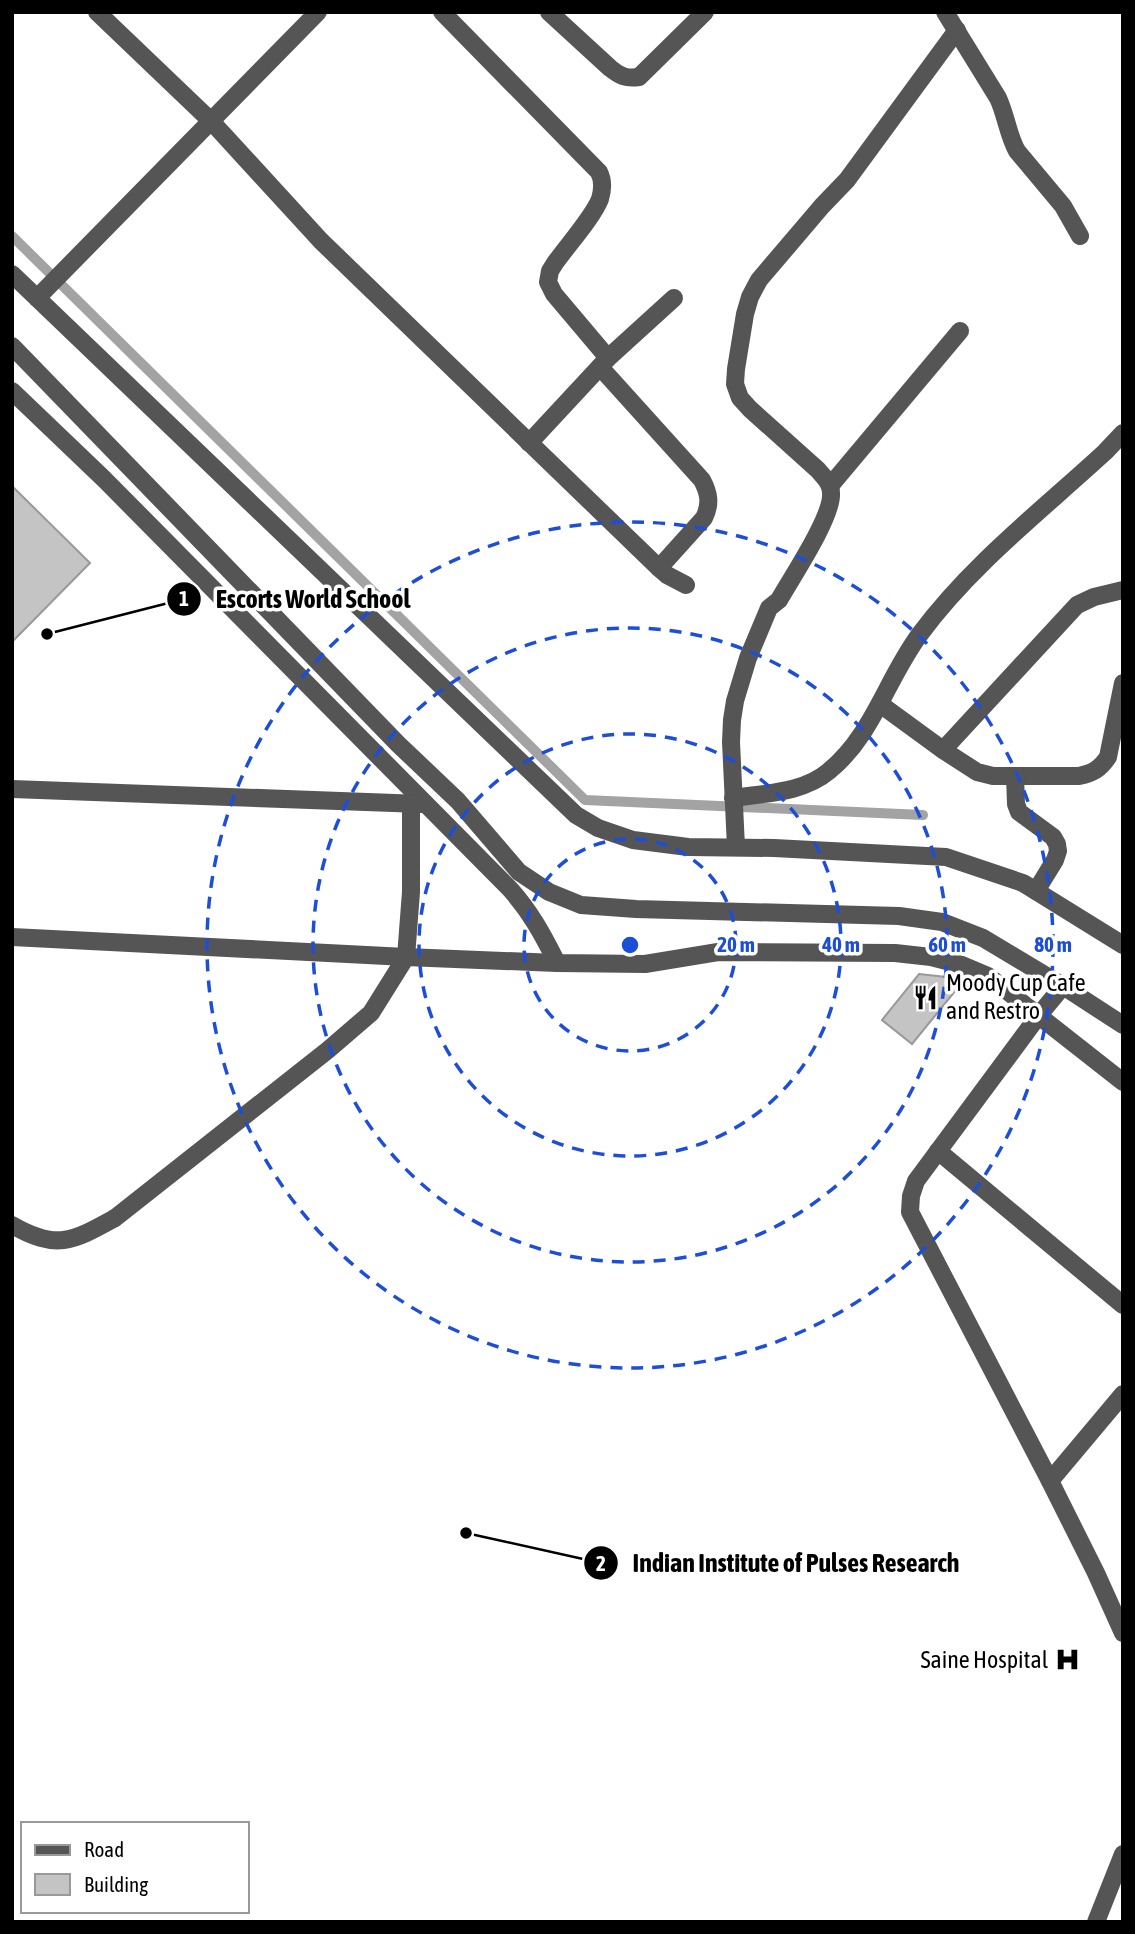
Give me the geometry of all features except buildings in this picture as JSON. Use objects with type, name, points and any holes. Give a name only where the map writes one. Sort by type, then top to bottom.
[{"type":"street","points":[[97,12],[211,121],[321,241],[659,568],[686,585]]},
{"type":"street","points":[[37,298],[318,12]]},
{"type":"street","points":[[442,12],[602,179],[601,196],[596,207],[555,263],[548,282],[604,363],[706,487],[709,498],[704,518],[659,568]]},
{"type":"street","points":[[549,12],[610,68],[630,79],[639,77],[705,12]]},
{"type":"street","points":[[945,12],[998,98],[1017,151],[1063,206],[1080,236]]},
{"type":"street","points":[[736,847],[731,742],[736,701],[748,658],[769,608],[779,600],[824,522],[831,494],[828,480],[740,398],[735,384],[745,314],[759,280],[847,180],[957,30]]},
{"type":"street","points":[[12,274],[576,815],[598,828],[633,840],[688,847],[946,857],[1023,883],[1123,945]]},
{"type":"street","points":[[529,443],[604,363],[674,298]]},
{"type":"street","points":[[830,486],[960,331]]},
{"type":"street","points":[[12,346],[398,744],[458,802],[519,872],[549,892],[581,905],[898,916],[942,922],[983,938],[1123,1025]]},
{"type":"street","points":[[12,391],[104,479],[419,804],[526,906],[557,962]]},
{"type":"street","points":[[733,798],[790,790],[827,772],[847,754],[866,728],[919,635],[947,602],[1010,537],[1123,433]]},
{"type":"street","points":[[943,750],[1077,605],[1094,597],[1123,590]]},
{"type":"street","points":[[880,704],[977,772],[993,776],[1079,776],[1093,773],[1102,767],[1108,757],[1123,683]]},
{"type":"street","points":[[1102,767],[1123,768]]},
{"type":"street","points":[[1015,776],[1019,812],[1053,837],[1057,844],[1055,860],[1037,891]]},
{"type":"street","points":[[12,789],[419,804],[458,802]]},
{"type":"street","points":[[12,1225],[32,1236],[51,1241],[88,1233],[115,1217],[328,1051],[371,1013],[406,957],[419,804]]},
{"type":"street","points":[[12,937],[406,957],[645,964],[718,952],[907,954],[931,957],[962,965],[988,976],[1123,1082]]},
{"type":"street","points":[[1063,986],[916,1181],[910,1212],[1050,1481],[1123,1633]]},
{"type":"street","points":[[938,1151],[1123,1305]]},
{"type":"street","points":[[1050,1481],[1123,1394]]},
{"type":"street","points":[[1096,1922],[1123,1854]]},
{"type":"waterway","points":[[12,236],[585,800],[923,815]]},
{"type":"place","name":"Escorts World School","points":[[47,634]]},
{"type":"place","name":"Moody Cup Cafe and Restro","points":[[926,997]]},
{"type":"place","name":"Indian Institute of Pulses Research","points":[[466,1533]]},
{"type":"place","name":"Saine Hospital","points":[[1068,1660]]}]
